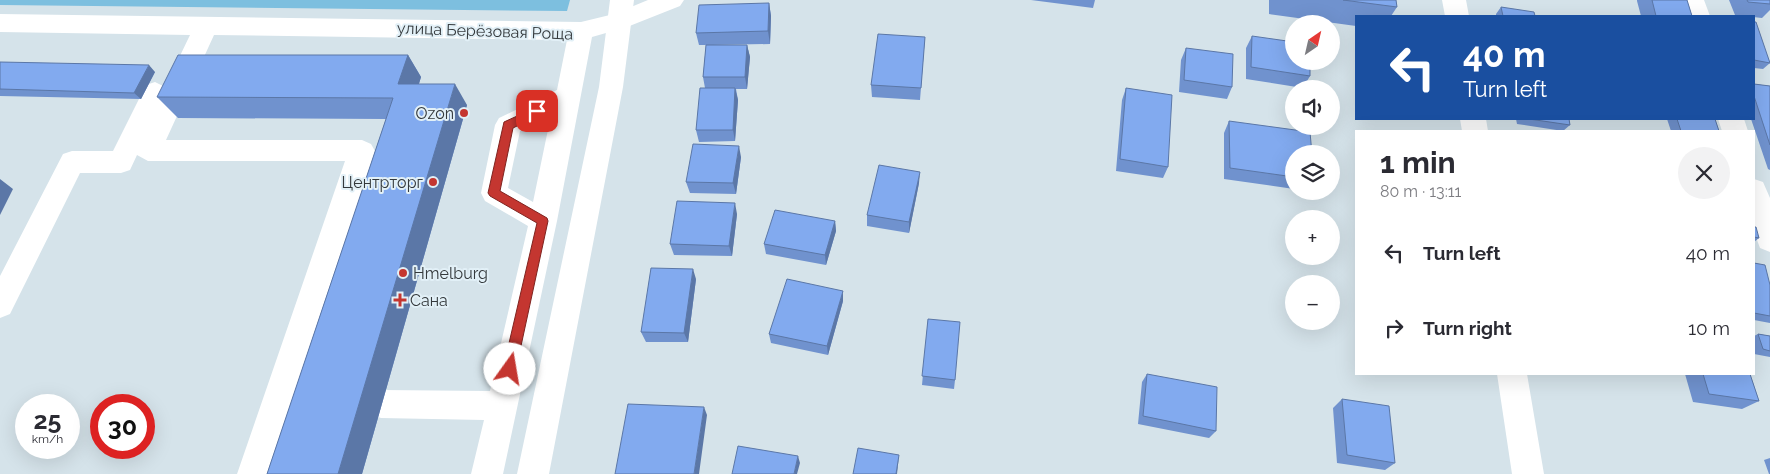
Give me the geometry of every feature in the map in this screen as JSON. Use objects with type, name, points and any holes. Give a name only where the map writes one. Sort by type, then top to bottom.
[{"type":"street","points":[[580,31],[621,11],[672,0]]},
{"type":"street","points":[[1454,0],[1457,15]]},
{"type":"street","points":[[1692,0],[1698,15]]},
{"type":"street","points":[[533,474],[611,87],[621,11]]},
{"type":"street","name":"улица Берёзовая Роща","points":[[0,23],[580,31],[543,221],[486,474]]},
{"type":"street","points":[[0,305],[72,162],[121,162],[197,26]]},
{"type":"street","points":[[197,26],[148,150],[362,151],[293,403],[253,474]]},
{"type":"street","points":[[543,221],[494,193],[508,125],[567,96]]},
{"type":"street","points":[[1755,193],[1770,240]]},
{"type":"street","points":[[1512,375],[1528,474]]},
{"type":"street","points":[[381,404],[501,406]]},
{"type":"shaded area","points":[[0,0],[570,0],[567,11],[0,5]]},
{"type":"building","points":[[1343,0],[1396,0],[1397,7]]},
{"type":"building","points":[[1652,0],[1687,0],[1692,15],[1656,15]]},
{"type":"building","points":[[1747,0],[1770,0],[1770,4],[1748,2]]},
{"type":"building","points":[[769,3],[768,31],[696,33],[699,5]]},
{"type":"building","points":[[1501,7],[1534,12],[1535,15],[1503,15]]},
{"type":"building","points":[[1755,22],[1756,22],[1770,63],[1755,60]]},
{"type":"building","points":[[878,34],[925,37],[921,88],[871,85]]},
{"type":"building","points":[[1252,36],[1285,41],[1285,70],[1310,70],[1310,76],[1251,67]]},
{"type":"building","points":[[706,45],[747,45],[745,77],[703,77]]},
{"type":"building","points":[[1186,48],[1233,54],[1232,87],[1184,80]]},
{"type":"building","points":[[178,55],[408,55],[398,84],[455,84],[338,474],[267,474],[393,98],[157,97]]},
{"type":"building","points":[[0,62],[149,65],[134,93],[0,89]]},
{"type":"building","points":[[1755,84],[1770,86],[1770,145],[1755,99]]},
{"type":"building","points":[[700,88],[735,88],[733,130],[696,130]]},
{"type":"building","points":[[1126,88],[1172,95],[1168,167],[1120,159]]},
{"type":"building","points":[[1536,120],[1569,120],[1570,125]]},
{"type":"building","points":[[1677,120],[1715,120],[1719,130],[1681,130]]},
{"type":"building","points":[[1229,121],[1285,129],[1285,135],[1310,135],[1311,145],[1285,145],[1285,176],[1230,168]]},
{"type":"building","points":[[693,144],[739,146],[733,183],[686,182]]},
{"type":"building","points":[[879,165],[920,172],[909,222],[867,215]]},
{"type":"building","points":[[677,201],[735,203],[729,246],[670,244]]},
{"type":"building","points":[[775,210],[835,221],[825,255],[764,244]]},
{"type":"building","points":[[1755,227],[1756,227],[1759,238],[1755,237]]},
{"type":"building","points":[[1755,263],[1765,265],[1770,285],[1770,316],[1755,313]]},
{"type":"building","points":[[651,268],[693,269],[684,333],[641,332]]},
{"type":"building","points":[[787,279],[843,291],[827,346],[769,334]]},
{"type":"building","points":[[928,319],[960,322],[955,380],[922,376]]},
{"type":"building","points":[[1758,334],[1770,336],[1770,351],[1763,349]]},
{"type":"building","points":[[1147,374],[1217,387],[1216,431],[1143,416]]},
{"type":"building","points":[[1703,375],[1750,375],[1759,401],[1709,394]]},
{"type":"building","points":[[1342,399],[1389,406],[1395,463],[1347,455]]},
{"type":"building","points":[[628,404],[704,407],[694,474],[615,474]]},
{"type":"building","points":[[738,446],[798,456],[794,474],[732,474]]},
{"type":"building","points":[[858,448],[899,455],[896,474],[853,474]]},
{"type":"place","name":"Ozon","points":[[464,113]]},
{"type":"place","name":"Центрторг","points":[[433,182]]},
{"type":"place","name":"Hmelburg","points":[[403,273]]},
{"type":"place","name":"Сана","points":[[400,300]]},
{"type":"route","points":[[510,369],[543,221],[494,193],[508,125],[537,111]]}]
